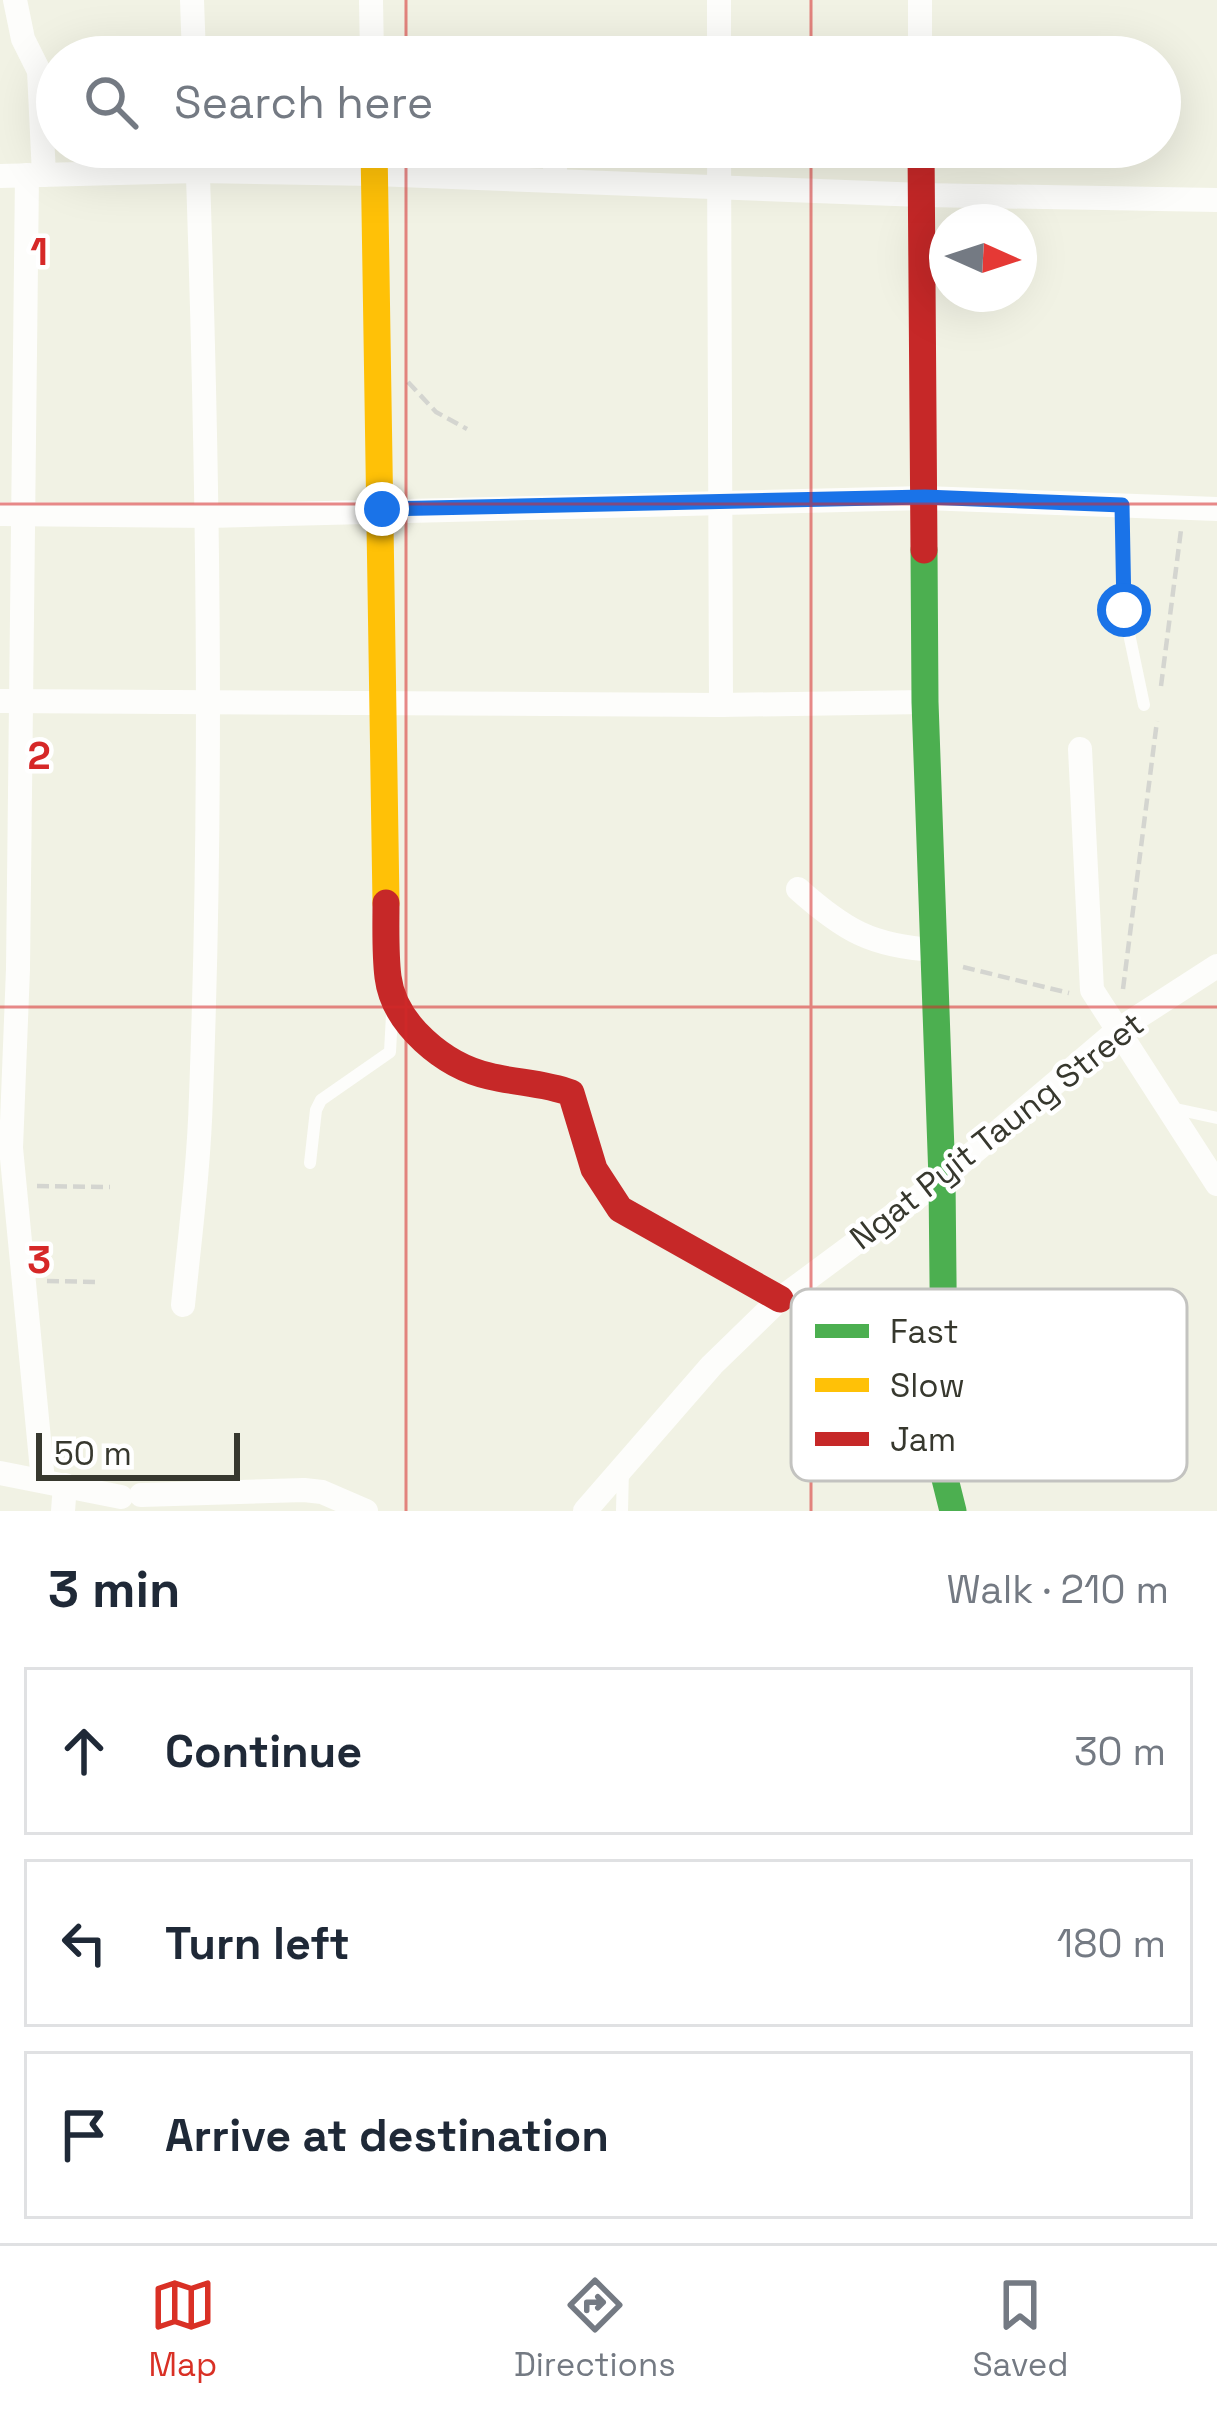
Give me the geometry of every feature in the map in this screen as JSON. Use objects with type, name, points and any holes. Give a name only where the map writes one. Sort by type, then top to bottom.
[{"type":"street","points":[[15,0],[23,39],[36,65]]},
{"type":"street","points":[[193,0],[194,36]]},
{"type":"street","points":[[371,0],[372,36]]},
{"type":"street","points":[[719,0],[719,36]]},
{"type":"street","points":[[920,0],[920,36]]},
{"type":"street","points":[[36,168],[12,514],[10,702],[18,969],[6,1123],[23,1281],[57,1492]]},
{"type":"street","points":[[0,176],[107,168]]},
{"type":"street","points":[[183,1306],[201,1101],[208,702],[209,516],[198,168]]},
{"type":"street","points":[[374,168],[382,509],[379,704],[392,1001],[426,1039],[464,1067],[571,1093],[594,1169],[620,1209],[780,1299]]},
{"type":"street","points":[[443,168],[555,181],[719,188],[1217,200]]},
{"type":"street","points":[[555,168],[555,181]]},
{"type":"street","points":[[719,168],[721,705]]},
{"type":"street","points":[[921,168],[925,702],[943,1289]]},
{"type":"street","points":[[12,514],[209,516],[925,497],[1217,508]]},
{"type":"street","points":[[10,702],[925,702]]},
{"type":"street","points":[[1080,749],[1092,990],[1217,1184]]},
{"type":"street","points":[[797,889],[856,934],[934,954]]},
{"type":"street","name":"Ngat Pyit Taung Street","points":[[794,1289],[942,1179],[1118,1030],[1217,966]]},
{"type":"street","name":"Ngat Pyit Taung Street","points":[[585,1511],[712,1365],[791,1291]]},
{"type":"street","points":[[0,1473],[57,1492],[131,1496],[304,1490],[322,1492],[366,1511]]},
{"type":"street","points":[[946,1481],[953,1511]]},
{"type":"lane","points":[[1122,505],[1124,610],[1144,704]]},
{"type":"lane","points":[[310,1163],[321,1100],[390,1052],[392,1001]]},
{"type":"lane","points":[[1170,1107],[1217,1118]]},
{"type":"lane","points":[[622,1511],[623,1468]]},
{"type":"path","points":[[401,372],[419,398],[467,430]]},
{"type":"path","points":[[1160,698],[1184,508]]},
{"type":"path","points":[[1118,1030],[1157,722]]},
{"type":"path","points":[[934,954],[1072,993],[1092,990]]},
{"type":"path","points":[[14,1185],[110,1187]]},
{"type":"path","points":[[23,1281],[101,1282]]},
{"type":"traffic: fast","points":[[924,550],[943,1289]]},
{"type":"traffic: fast","points":[[946,1481],[953,1511]]},
{"type":"traffic: slow","points":[[374,168],[386,903]]},
{"type":"traffic: jam","points":[[921,168],[924,550]]},
{"type":"traffic: jam","points":[[386,903],[386,959],[392,995],[424,1041],[472,1071],[571,1093],[594,1169],[620,1209],[780,1299]]},
{"type":"route","points":[[382,509],[925,497],[1122,505],[1124,610]]}]
